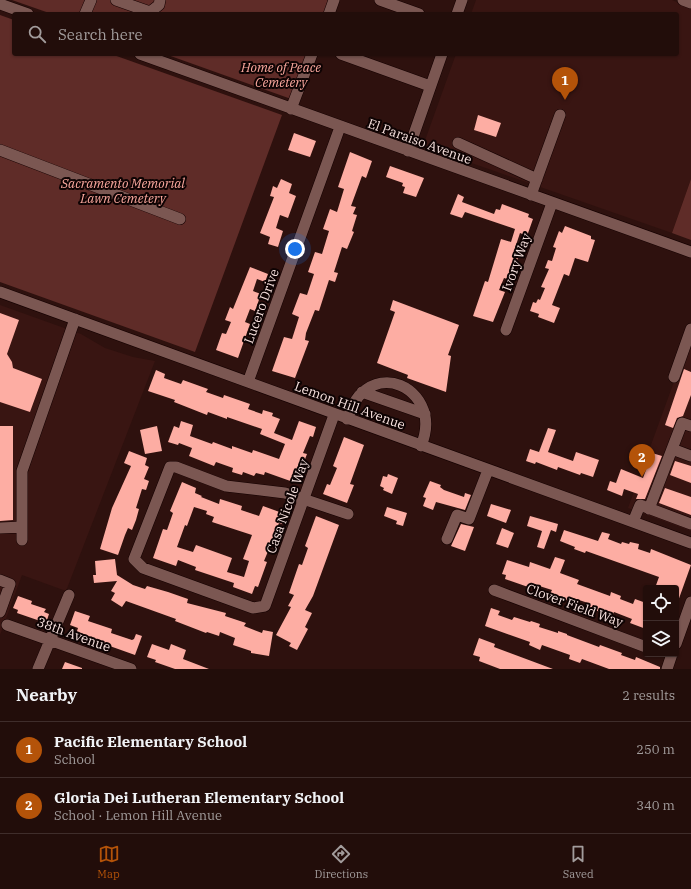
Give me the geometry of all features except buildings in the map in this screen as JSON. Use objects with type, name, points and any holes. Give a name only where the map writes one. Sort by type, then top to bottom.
[{"type":"street","points":[[1,0],[0,4],[22,12]]},
{"type":"street","points":[[86,12],[91,0]]},
{"type":"street","points":[[116,0],[150,12],[159,5],[160,0]]},
{"type":"street","points":[[330,12],[334,0]]},
{"type":"street","points":[[380,0],[413,12]]},
{"type":"street","points":[[458,12],[462,0]]},
{"type":"street","points":[[683,0],[691,3]]},
{"type":"street","name":"El Paraiso Avenue","points":[[145,56],[691,252]]},
{"type":"street","points":[[291,109],[311,56]]},
{"type":"street","points":[[347,56],[430,86]]},
{"type":"street","points":[[408,151],[441,56]]},
{"type":"street","points":[[531,195],[560,115]]},
{"type":"street","name":"Lucero Drive","points":[[248,382],[340,127]]},
{"type":"street","points":[[458,143],[537,179]]},
{"type":"street","points":[[0,150],[180,219]]},
{"type":"street","name":"Ivory Way","points":[[506,330],[552,203]]},
{"type":"street","name":"Lemon Hill Avenue","points":[[0,292],[248,382],[334,415],[691,543]]},
{"type":"street","points":[[22,540],[22,471],[75,319]]},
{"type":"street","points":[[674,377],[691,329]]},
{"type":"street","points":[[347,419],[354,403],[362,392],[381,383],[400,384],[417,396],[424,414],[426,427],[421,446]]},
{"type":"street","points":[[362,392],[424,414]]},
{"type":"street","name":"Casa Nicole Way","points":[[305,499],[263,489],[235,489],[176,467],[170,467],[134,559],[143,568],[253,608],[265,606],[305,499],[334,415]]},
{"type":"street","points":[[649,509],[682,423],[691,426]]},
{"type":"street","points":[[672,449],[691,456]]},
{"type":"street","points":[[447,539],[457,515],[469,520],[488,470]]},
{"type":"street","points":[[305,499],[348,514]]},
{"type":"street","points":[[633,522],[640,505],[691,524]]},
{"type":"street","points":[[0,528],[22,527]]},
{"type":"street","points":[[0,580],[10,584],[0,612]]},
{"type":"street","name":"Clover Field Way","points":[[494,590],[643,646]]},
{"type":"street","points":[[38,669],[49,639],[69,595]]},
{"type":"street","points":[[679,636],[691,602]]},
{"type":"street","name":"38th Avenue","points":[[7,625],[131,669]]},
{"type":"street","points":[[667,669],[669,657]]},
{"type":"shaded area","points":[[476,0],[672,0],[691,8],[691,179],[672,233],[423,146],[455,56],[679,56],[679,12],[472,12]]},
{"type":"shaded area","points":[[0,305],[81,334],[105,348],[133,357],[155,361],[66,591],[22,575],[0,635]]},
{"type":"shaded area","points":[[691,335],[691,531],[628,508]]},
{"type":"green space","points":[[12,0],[328,0],[325,12],[46,12]]},
{"type":"green space","name":"Sacramento Memorial Lawn Cemetery","points":[[0,15],[12,19],[12,56],[117,56],[282,115],[195,352],[0,282]]},
{"type":"green space","name":"Home of Peace Cemetery","points":[[171,56],[309,56],[294,100]]},
{"type":"green space","points":[[691,179],[691,240],[672,233]]},
{"type":"place","name":"Pacific Elementary School","points":[[565,100]]},
{"type":"place","name":"Gloria Dei Lutheran Elementary School","points":[[642,477]]}]
